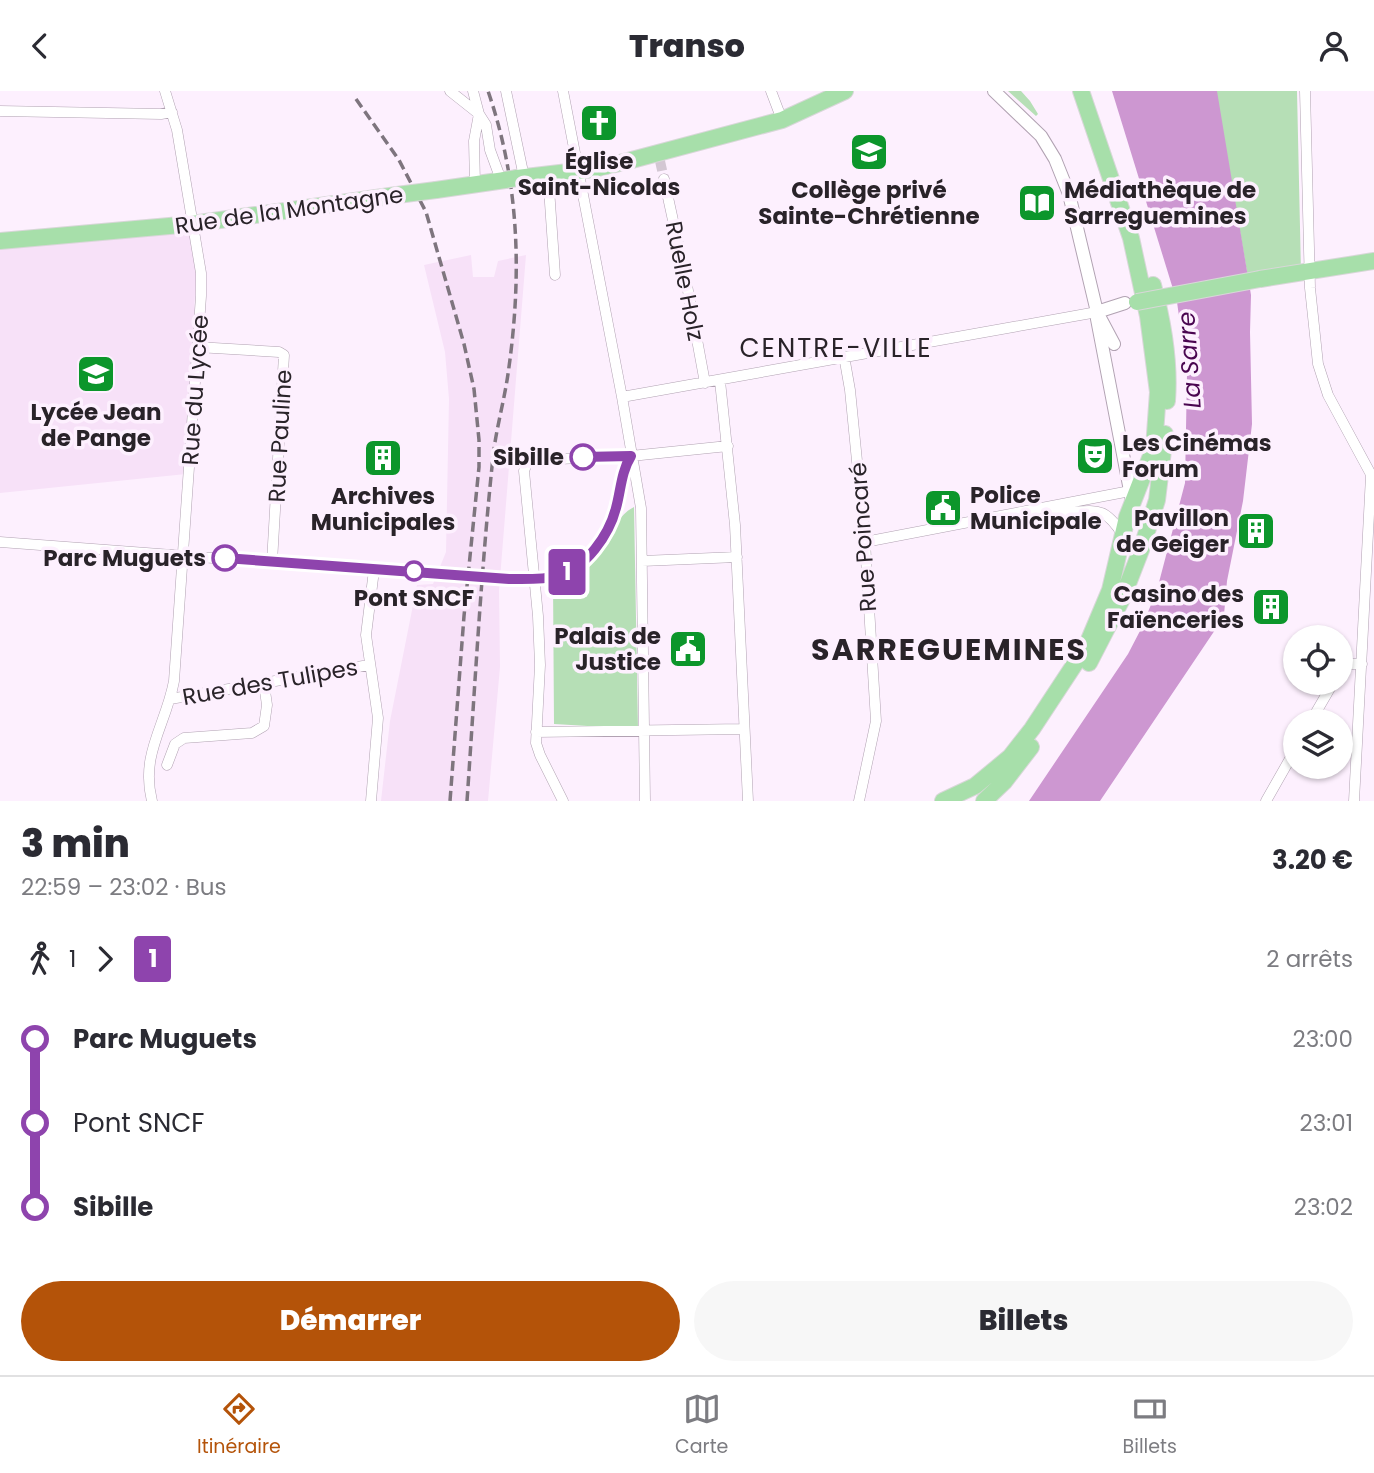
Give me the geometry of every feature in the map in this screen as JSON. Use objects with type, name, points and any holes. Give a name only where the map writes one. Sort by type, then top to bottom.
[{"type":"main road","name":"Rue de la Montagne","points":[[0,241],[192,224],[594,169],[659,157],[782,120],[845,91]]},
{"type":"main road","points":[[943,801],[975,786],[1010,757],[1057,693],[1086,647],[1112,582],[1136,492],[1154,447],[1158,392],[1149,316],[1132,239],[1081,91]]},
{"type":"main road","points":[[984,801],[1020,763],[1088,663],[1122,599],[1157,500],[1168,392],[1161,315],[1139,236],[1090,91]]},
{"type":"main road","points":[[1131,302],[1374,261]]},
{"type":"street","name":"Rue du Lycée","points":[[152,801],[148,780],[150,755],[174,681],[201,273],[172,112],[165,91]]},
{"type":"street","points":[[450,91],[479,114]]},
{"type":"street","points":[[472,91],[479,114],[486,125],[491,150],[512,179]]},
{"type":"street","points":[[506,91],[512,179]]},
{"type":"street","points":[[563,91],[641,508],[645,801]]},
{"type":"street","points":[[771,91],[782,120]]},
{"type":"street","points":[[994,91],[1041,136],[1055,159],[1069,194],[1136,492]]},
{"type":"street","points":[[1305,91],[1310,288],[1318,364],[1328,395],[1372,478],[1354,801]]},
{"type":"street","points":[[0,111],[172,112]]},
{"type":"street","points":[[475,184],[474,141],[479,114]]},
{"type":"street","points":[[548,174],[555,275]]},
{"type":"street","name":"Ruelle Holz","points":[[664,179],[705,383]]},
{"type":"street","points":[[622,397],[1097,312],[1131,302]]},
{"type":"street","points":[[1097,312],[1114,344]]},
{"type":"street","name":"Rue Pauline","points":[[197,347],[279,352],[284,355],[272,562]]},
{"type":"street","name":"Rue Poincaré","points":[[844,356],[850,390],[865,542],[876,721],[859,801]]},
{"type":"street","points":[[719,380],[728,446],[737,557],[748,801]]},
{"type":"street","points":[[563,801],[540,755],[536,732],[538,616],[524,471],[527,463],[533,460],[631,456],[728,446]]},
{"type":"street","points":[[0,542],[509,579],[541,578],[566,573],[601,541],[614,516],[623,474],[631,456]]},
{"type":"street","points":[[865,542],[1136,492]]},
{"type":"street","points":[[1055,510],[1136,492]]},
{"type":"street","points":[[1041,509],[1069,513],[1095,510],[1112,519],[1123,535]]},
{"type":"street","points":[[642,561],[737,557]]},
{"type":"street","points":[[371,801],[378,717],[366,635],[374,570]]},
{"type":"street","points":[[1353,664],[1362,664]]},
{"type":"street","name":"Rue des Tulipes","points":[[170,699],[369,665]]},
{"type":"street","points":[[167,765],[175,744],[184,738],[252,733],[264,726],[267,705],[264,684]]},
{"type":"street","points":[[536,732],[743,729]]},
{"type":"street","points":[[1266,801],[1283,771]]},
{"type":"shaded area","name":"Lycée Jean de Pange","points":[[189,230],[196,274],[186,474],[0,493],[0,249]]},
{"type":"shaded area","points":[[471,255],[473,277],[494,277],[498,261],[526,255],[499,591],[500,667],[488,801],[381,801],[390,721],[417,585],[433,584],[446,552],[449,399],[445,352],[424,265]]},
{"type":"green space","points":[[1008,91],[1021,91],[1038,114],[1036,116]]},
{"type":"green space","points":[[1216,91],[1297,91],[1301,273],[1249,284]]},
{"type":"green space","points":[[634,507],[638,729],[554,724],[553,581],[588,567],[596,559],[618,521]]},
{"type":"water","name":"La Sarre","points":[[1112,91],[1217,91],[1251,295],[1252,424],[1243,501],[1227,581],[1223,626],[1217,627],[1100,801],[1029,801],[1128,654],[1141,629],[1157,590],[1185,483],[1187,374],[1177,302]]},
{"type":"tunnel","points":[[660,161],[664,179]]},
{"type":"railway","points":[[467,801],[478,629],[494,447],[508,374],[515,302],[512,196],[507,161],[488,91]]},
{"type":"railway","points":[[356,99],[399,160],[426,212],[464,344],[474,389],[479,467],[450,801]]},
{"type":"bus line","name":"1","points":[[225,558],[509,579],[555,577],[566,573],[584,559],[601,541],[614,516],[623,474],[631,456],[583,457]]},
{"type":"place","name":"Église Saint-Nicolas","points":[[599,123]]},
{"type":"place","name":"Collège privé Sainte-Chrétienne","points":[[869,152]]},
{"type":"place","name":"Médiathèque de Sarreguemines","points":[[1037,203]]},
{"type":"place","name":"Lycée Jean de Pange","points":[[96,374]]},
{"type":"place","name":"Les Cinémas Forum","points":[[1095,456]]},
{"type":"place","name":"Sibille","points":[[583,457]]},
{"type":"place","name":"Archives Municipales","points":[[383,458]]},
{"type":"place","name":"Police Municipale","points":[[943,508]]},
{"type":"place","name":"Pavillon de Geiger","points":[[1256,531]]},
{"type":"place","name":"Parc Muguets","points":[[225,558]]},
{"type":"place","name":"Pont SNCF","points":[[414,571]]},
{"type":"place","name":"Casino des Faïenceries","points":[[1271,607]]},
{"type":"place","name":"Palais de Justice","points":[[688,649]]},
{"type":"district","name":"CENTRE-VILLE","points":[[836,348]]},
{"type":"district","name":"SARREGUEMINES","points":[[949,649]]}]
